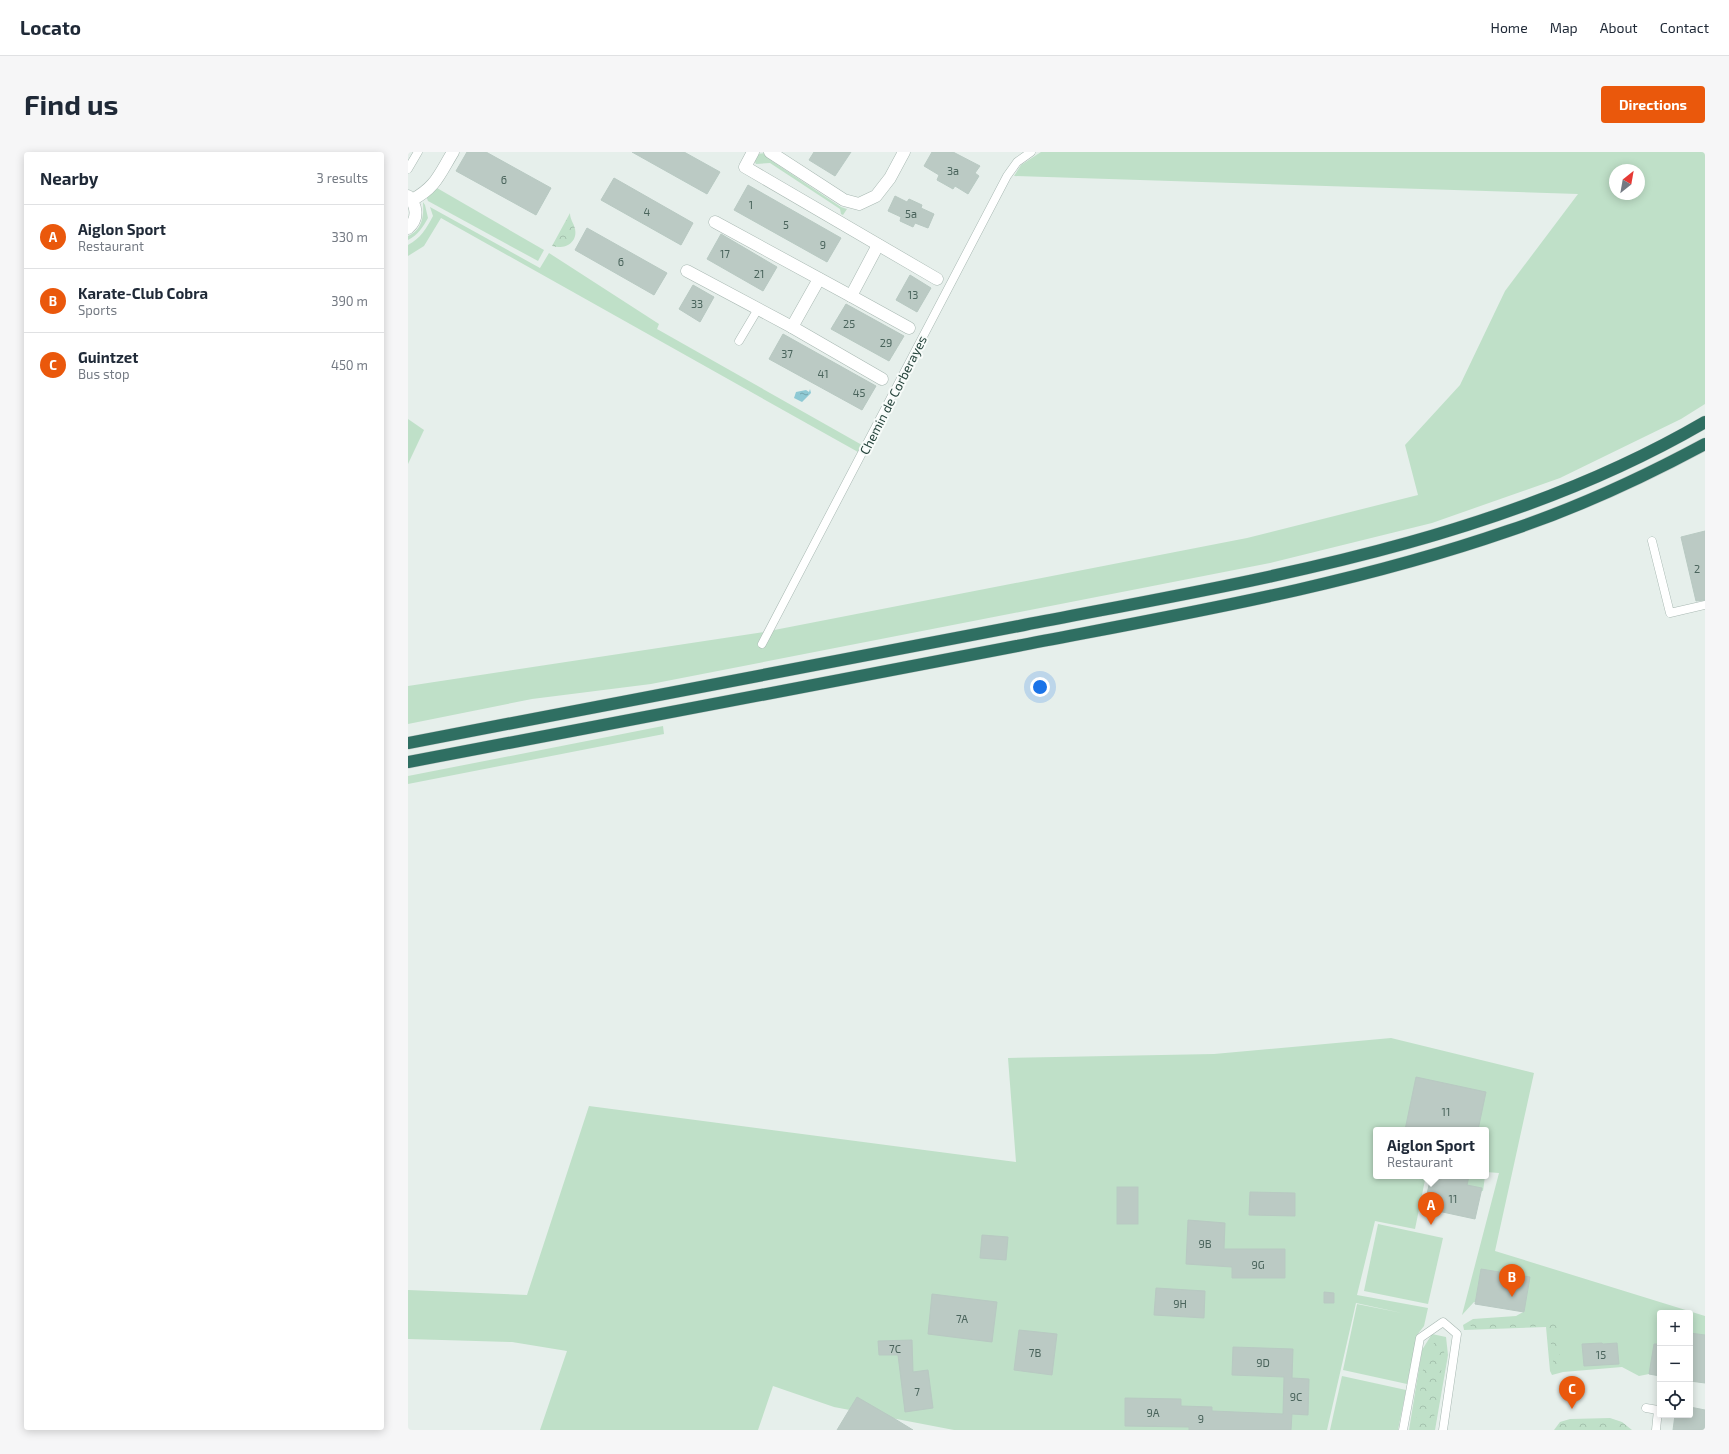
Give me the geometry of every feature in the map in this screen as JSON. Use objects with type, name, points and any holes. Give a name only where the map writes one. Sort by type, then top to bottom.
[{"type":"highway","points":[[410,742],[1160,599],[1299,570],[1368,553],[1468,525],[1536,501],[1634,459],[1705,422]]},
{"type":"highway","points":[[408,762],[1162,618],[1338,580],[1439,553],[1543,519],[1636,479],[1705,444]]},
{"type":"street","points":[[408,228],[415,219],[416,213],[410,198],[427,192],[433,186],[453,152]]},
{"type":"street","points":[[752,152],[745,167],[937,279]]},
{"type":"street","points":[[770,152],[844,200],[859,204],[876,196],[890,178],[904,152]]},
{"type":"street","points":[[715,222],[909,328]]},
{"type":"street","points":[[851,296],[878,245]]},
{"type":"street","points":[[687,271],[792,327],[882,379]]},
{"type":"street","points":[[792,327],[819,278]]},
{"type":"lane","points":[[408,169],[418,152]]},
{"type":"lane","name":"Chemin de Corberayes","points":[[762,644],[1007,176],[1017,162],[1031,152]]},
{"type":"lane","points":[[740,341],[758,309]]},
{"type":"lane","points":[[1652,542],[1670,612],[1705,605]]},
{"type":"lane","points":[[1403,1430],[1420,1338],[1442,1322],[1457,1334],[1443,1430]]},
{"type":"lane","points":[[1646,1408],[1658,1410],[1656,1430]]},
{"type":"green space","points":[[1041,152],[1705,152],[1705,404],[1681,419],[1560,478],[1432,523],[1270,563],[651,684],[532,699],[408,724],[408,686],[764,632],[1247,538],[1418,495],[1405,445],[1460,385],[1505,291],[1578,194],[1014,176],[1021,165]]},
{"type":"green space","points":[[765,153],[771,156],[772,161],[841,207],[847,209],[843,215],[841,214],[840,209],[770,163],[756,164],[754,160],[757,154]]},
{"type":"green space","points":[[437,188],[544,250],[538,261],[428,201],[426,196]]},
{"type":"green space","points":[[423,202],[428,218],[415,236],[408,240],[408,236],[419,227],[421,222]]},
{"type":"green space","points":[[430,207],[540,268],[549,253],[659,324],[657,329],[862,445],[858,452],[441,218],[424,246],[408,256],[408,245],[423,233],[433,216]]},
{"type":"green space","points":[[570,213],[575,229],[572,242],[561,247],[552,246]]},
{"type":"green space","points":[[408,419],[424,430],[408,464]]},
{"type":"green space","points":[[663,726],[664,734],[408,784],[408,776]]},
{"type":"green space","points":[[1391,1038],[1534,1073],[1495,1251],[1686,1310],[1657,1310],[1657,1375],[1649,1374],[1639,1376],[1622,1367],[1563,1372],[1552,1375],[1550,1371],[1546,1327],[1464,1330],[1463,1325],[1473,1319],[1516,1316],[1525,1311],[1474,1302],[1462,1315],[1499,1173],[1489,1172],[1489,1127],[1373,1127],[1373,1179],[1485,1179],[1483,1191],[1425,1180],[1415,1229],[1375,1221],[1357,1295],[1428,1308],[1424,1326],[1417,1335],[1407,1384],[1343,1370],[1357,1304],[1402,1313],[1356,1303],[1327,1430],[954,1430],[834,1407],[773,1386],[758,1430],[540,1430],[567,1351],[512,1342],[408,1339],[408,1290],[527,1295],[589,1106],[1016,1162],[1008,1058],[1214,1054]]},
{"type":"green space","points":[[1378,1224],[1443,1238],[1428,1304],[1364,1291]]},
{"type":"green space","points":[[1693,1312],[1705,1316],[1705,1383],[1693,1381]]},
{"type":"green space","points":[[1551,1319],[1557,1323],[1561,1367],[1557,1372],[1554,1369],[1549,1326],[1474,1328],[1469,1325],[1474,1322]]},
{"type":"green space","points":[[1432,1334],[1446,1337],[1448,1355],[1435,1430],[1409,1430],[1422,1350]]},
{"type":"green space","points":[[1441,1341],[1445,1347],[1432,1430],[1415,1430],[1424,1362],[1434,1343]]},
{"type":"green space","points":[[1342,1376],[1406,1390],[1398,1430],[1330,1430]]},
{"type":"green space","points":[[1610,1418],[1622,1422],[1632,1430],[1554,1430],[1560,1422],[1570,1419]]},
{"type":"water","points":[[810,389],[811,393],[802,402],[794,398],[796,392],[806,390],[809,392]]},
{"type":"building","points":[[467,152],[486,152],[551,188],[536,215],[456,171]]},
{"type":"building","points":[[632,152],[684,152],[720,172],[707,194]]},
{"type":"building","points":[[814,152],[851,152],[835,176],[809,160]]},
{"type":"building","points":[[932,152],[953,152],[980,166],[975,173],[979,176],[968,194],[955,186],[953,189],[937,180],[939,175],[924,166]]},
{"type":"building","points":[[614,178],[693,223],[681,245],[601,200]]},
{"type":"building","points":[[748,185],[841,238],[827,262],[734,210]]},
{"type":"building","points":[[895,196],[907,202],[909,199],[922,205],[921,208],[934,214],[928,228],[915,223],[913,227],[900,221],[901,217],[888,211]]},
{"type":"building","points":[[587,228],[667,273],[654,295],[575,250]]},
{"type":"building","points":[[721,234],[777,267],[763,291],[707,259]]},
{"type":"building","points":[[910,275],[931,288],[917,312],[896,300]]},
{"type":"building","points":[[693,285],[714,297],[700,322],[679,309]]},
{"type":"building","points":[[846,304],[904,336],[889,361],[831,329]]},
{"type":"building","points":[[783,334],[876,386],[862,410],[769,359]]},
{"type":"building","points":[[1705,531],[1705,600],[1696,601],[1681,537]]},
{"type":"building","points":[[1416,1077],[1486,1092],[1479,1127],[1406,1127]]},
{"type":"building","points":[[1430,1179],[1468,1179],[1467,1185],[1482,1188],[1475,1219],[1424,1208]]},
{"type":"building","points":[[1117,1187],[1138,1187],[1138,1224],[1117,1224]]},
{"type":"building","points":[[1250,1192],[1295,1193],[1295,1216],[1249,1215]]},
{"type":"building","points":[[1188,1220],[1225,1223],[1224,1249],[1285,1249],[1285,1278],[1232,1278],[1232,1267],[1186,1264]]},
{"type":"building","points":[[982,1235],[1008,1237],[1006,1260],[980,1258]]},
{"type":"building","points":[[1481,1269],[1530,1277],[1524,1312],[1475,1304]]},
{"type":"building","points":[[1156,1288],[1205,1291],[1204,1318],[1154,1315]]},
{"type":"building","points":[[1324,1292],[1334,1293],[1334,1303],[1324,1303]]},
{"type":"building","points":[[932,1294],[997,1302],[992,1342],[928,1334]]},
{"type":"building","points":[[1019,1330],[1057,1334],[1052,1375],[1014,1370]]},
{"type":"building","points":[[1693,1333],[1705,1335],[1705,1383],[1693,1381]]},
{"type":"building","points":[[912,1340],[913,1372],[928,1370],[933,1408],[905,1412],[898,1355],[879,1355],[878,1341]]},
{"type":"building","points":[[1617,1343],[1619,1364],[1584,1366],[1582,1344]]},
{"type":"building","points":[[1654,1344],[1657,1344],[1657,1375],[1649,1374]]},
{"type":"building","points":[[1233,1347],[1293,1349],[1292,1378],[1309,1379],[1308,1415],[1292,1414],[1291,1430],[1189,1430],[1189,1427],[1125,1426],[1125,1398],[1181,1399],[1181,1406],[1212,1407],[1212,1411],[1283,1414],[1284,1377],[1232,1375]]},
{"type":"building","points":[[857,1397],[895,1419],[913,1430],[837,1430]]},
{"type":"building","points":[[1693,1408],[1705,1410],[1705,1430],[1673,1430],[1675,1418],[1693,1418]]},
{"type":"place","name":"Aiglon Sport","points":[[1431,1225]]},
{"type":"place","name":"Karate-Club Cobra","points":[[1512,1297]]},
{"type":"place","name":"Guintzet","points":[[1572,1409]]}]
